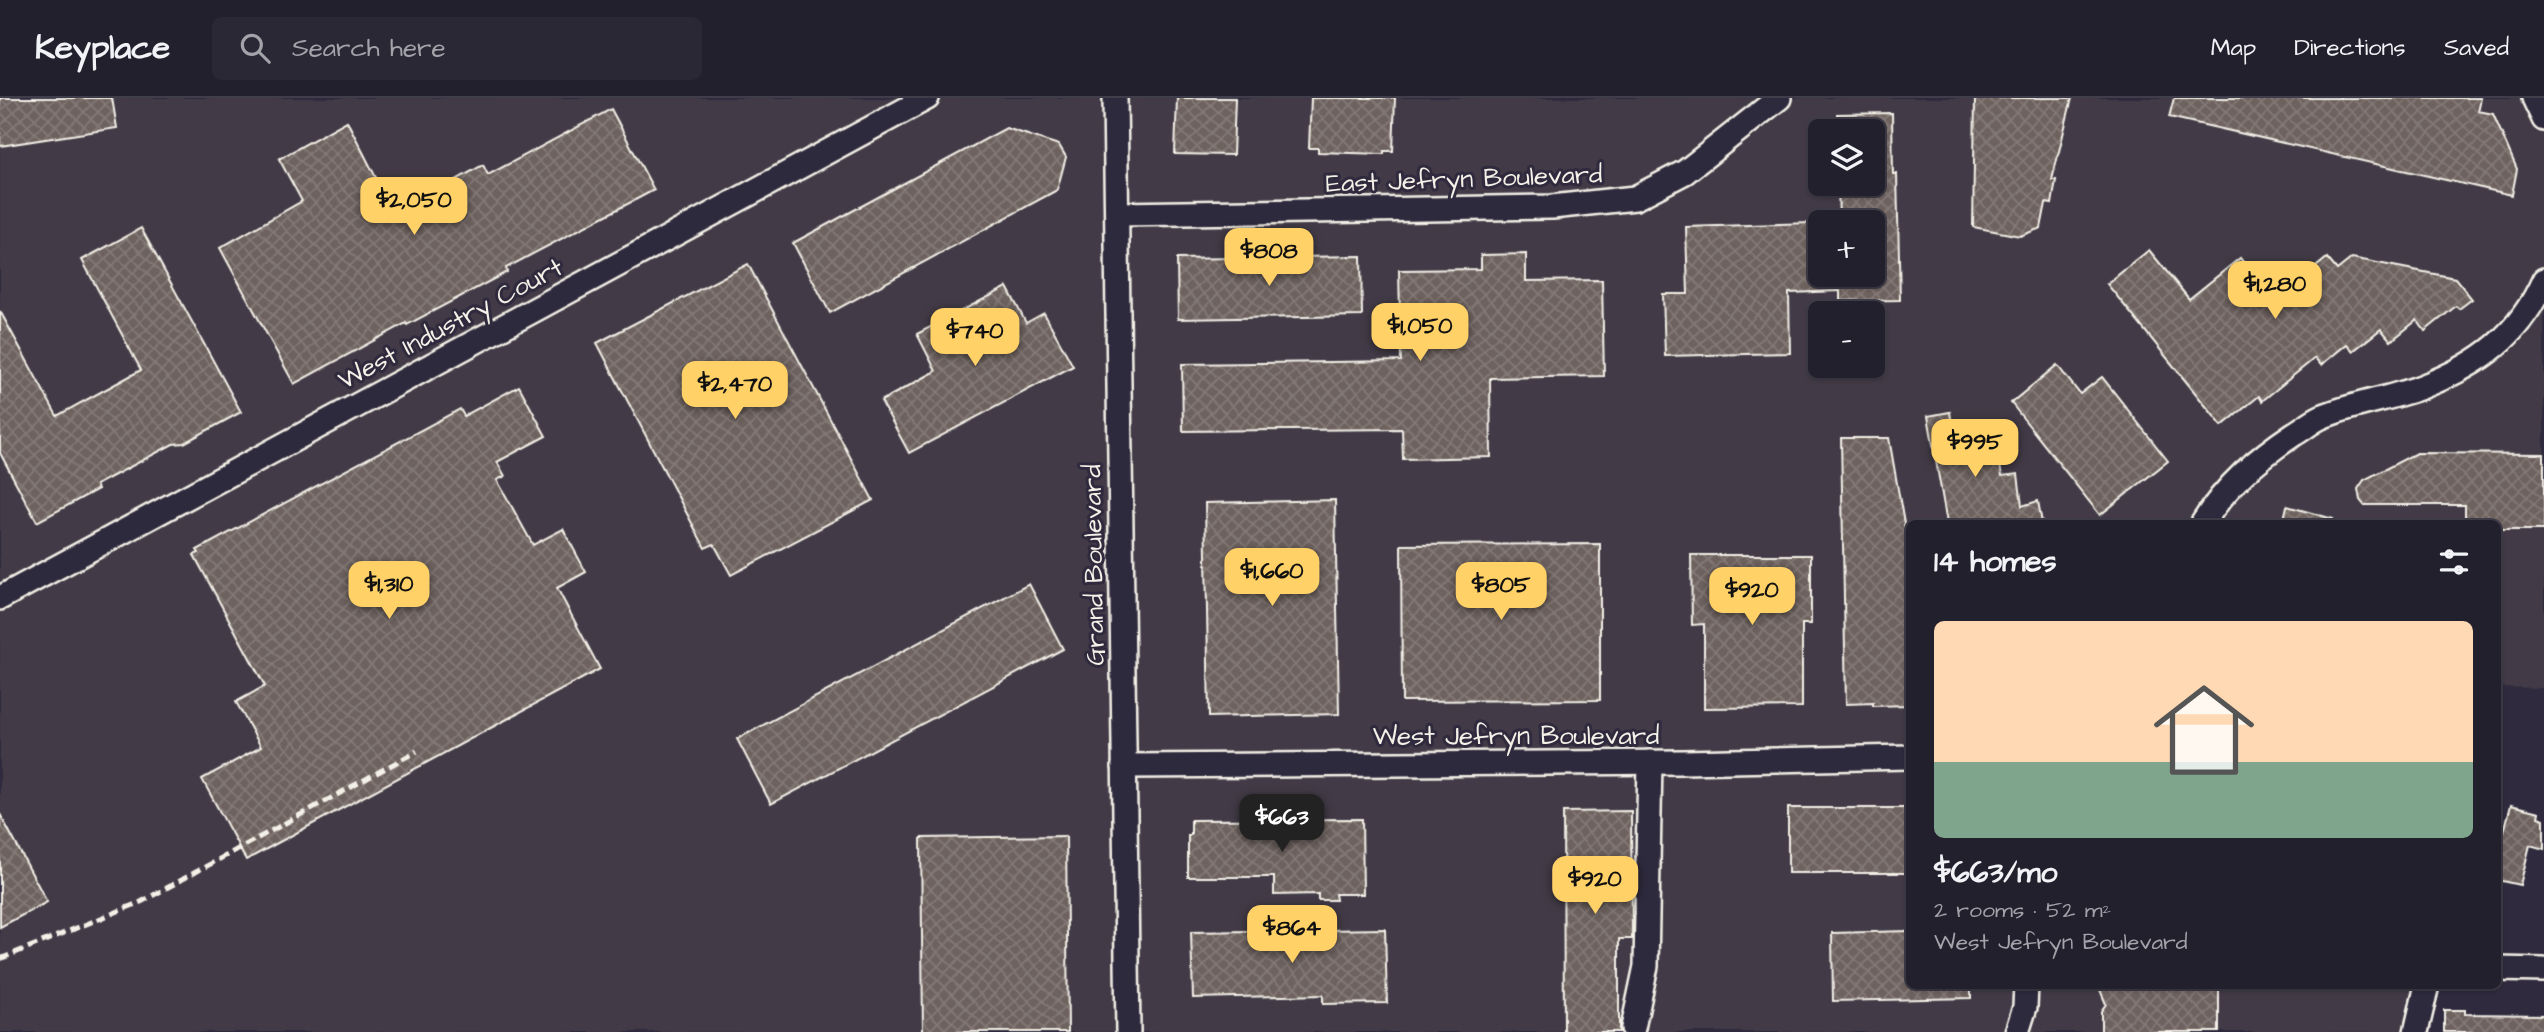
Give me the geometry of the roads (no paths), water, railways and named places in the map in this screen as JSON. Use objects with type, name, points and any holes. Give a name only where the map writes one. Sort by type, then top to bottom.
[{"type":"street","name":"West Industry Court","points":[[0,598],[927,98]]},
{"type":"street","name":"Grand Boulevard","points":[[1115,98],[1128,1032]]},
{"type":"street","name":"East Jefryn Boulevard","points":[[1118,214],[1552,207],[1635,198],[1685,172],[1779,98]]},
{"type":"street","points":[[2534,98],[2544,119]]},
{"type":"street","points":[[2205,520],[2215,503],[2241,474],[2279,444],[2318,419],[2359,403],[2422,387],[2477,362],[2511,333],[2534,302],[2544,280]]},
{"type":"street","name":"West Jefryn Boulevard","points":[[1124,766],[1906,757]]},
{"type":"street","points":[[1633,1028],[1646,966],[1650,762]]},
{"type":"street","points":[[2501,969],[2544,970]]},
{"type":"street","points":[[2017,1032],[2025,1007],[2026,989]]},
{"type":"street","points":[[2416,1032],[2426,989]]},
{"type":"railway","points":[[0,959],[141,902],[417,751]]}]
